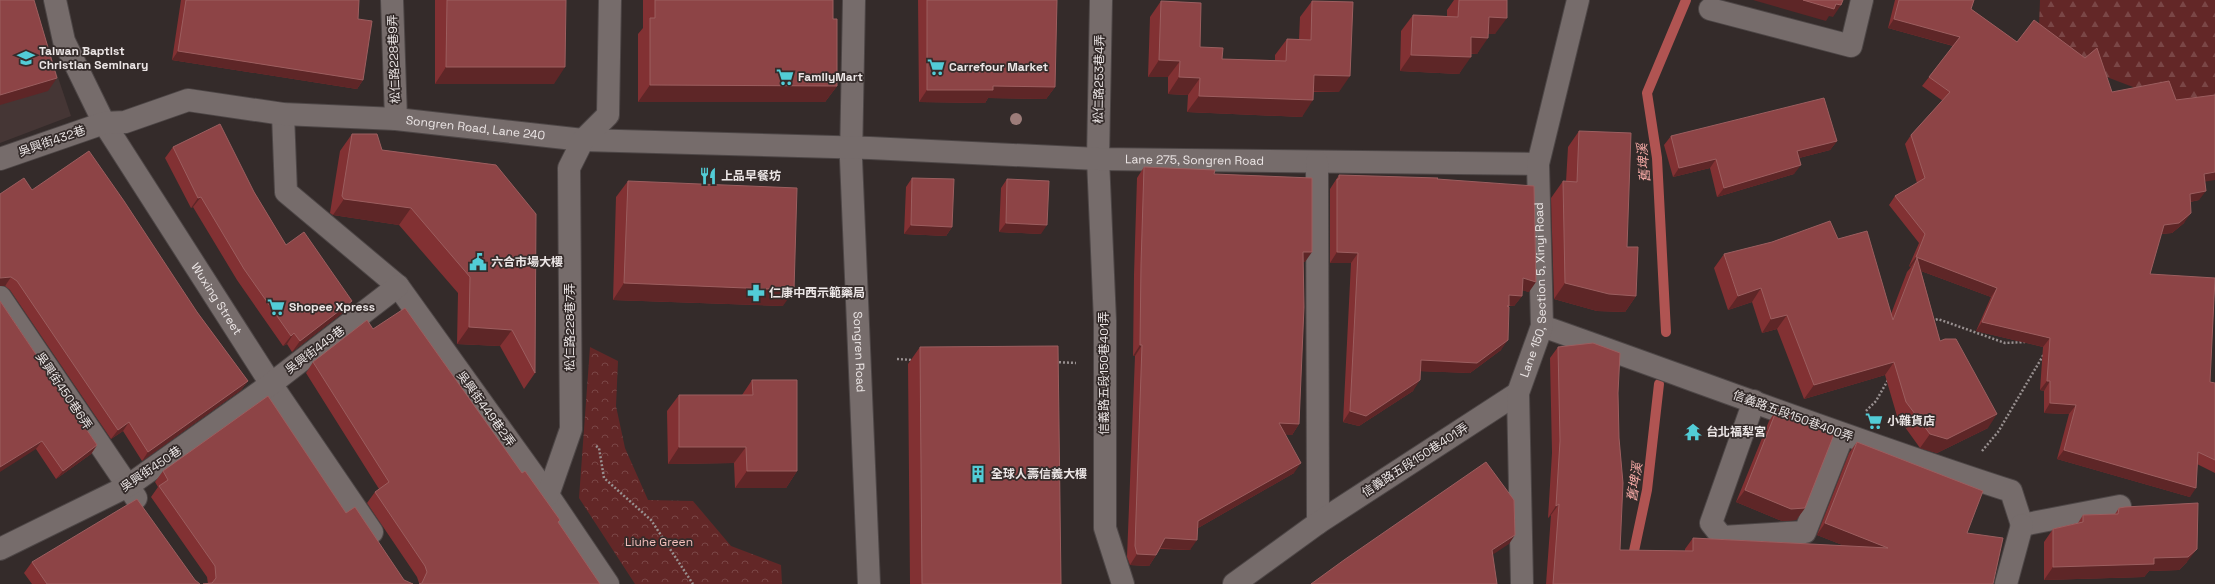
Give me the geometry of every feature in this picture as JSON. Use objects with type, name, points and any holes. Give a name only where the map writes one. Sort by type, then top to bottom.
[{"type":"street","name":"Wuxing Street","points":[[55,0],[64,41],[104,123],[271,384],[385,552]]},
{"type":"street","name":"松仁路228巷9弄","points":[[392,0],[396,119]]},
{"type":"street","name":"松仁路228巷7弄","points":[[548,495],[571,428],[569,168],[583,140],[608,115],[610,0]]},
{"type":"street","name":"Songren Road","points":[[854,0],[851,147],[869,584]]},
{"type":"street","name":"松仁路253巷4弄","points":[[1098,159],[1101,0]]},
{"type":"street","name":"Lane 150, Section 5, Xinyi Road","points":[[1522,584],[1518,393],[1542,326],[1538,164],[1578,0]]},
{"type":"street","points":[[1710,9],[1852,46],[1862,0]]},
{"type":"street","name":"Songren Road, Lane 240","points":[[104,123],[125,122],[188,100],[283,114],[396,119],[583,140],[851,147]]},
{"type":"street","name":"吳興街449巷2弄","points":[[283,114],[286,192],[398,286],[548,495],[608,584]]},
{"type":"street","name":"吳興街432巷","points":[[0,159],[104,123]]},
{"type":"street","name":"Lane 275, Songren Road","points":[[851,147],[1098,159],[1538,164]]},
{"type":"street","name":"信義路五段150巷401弄","points":[[1098,159],[1104,321],[1105,528],[1123,584]]},
{"type":"street","points":[[1317,162],[1318,523]]},
{"type":"street","name":"吳興街449巷","points":[[271,384],[398,286]]},
{"type":"street","name":"吳興街450巷6弄","points":[[0,296],[146,512]]},
{"type":"street","name":"信義路五段150巷400弄","points":[[1542,326],[1754,401],[1843,435],[2011,491],[2022,525]]},
{"type":"street","name":"吳興街450巷","points":[[0,549],[128,486],[271,384]]},
{"type":"street","name":"信義路五段150巷401弄","points":[[1234,584],[1318,523],[1518,393]]},
{"type":"street","points":[[1754,401],[1711,523],[1722,537],[1805,532],[1843,435]]},
{"type":"street","points":[[2006,584],[2022,525],[2120,506]]},
{"type":"path","points":[[1926,323],[1938,319],[2005,343],[2029,342]]},
{"type":"path","points":[[1962,475],[1998,432],[2047,348]]},
{"type":"path","points":[[897,359],[920,360]]},
{"type":"path","points":[[1054,362],[1077,363]]},
{"type":"path","points":[[1843,435],[1876,401],[1892,373]]},
{"type":"path","points":[[571,428],[599,448],[604,478],[651,520],[693,584]]},
{"type":"shaded area","name":"Taiwan Baptist Christian Seminary","points":[[0,0],[32,0],[71,116],[0,143]]},
{"type":"green space","points":[[2040,0],[2215,0],[2215,118],[2038,51]]},
{"type":"green space","name":"Liuhe Green","points":[[590,347],[618,361],[616,406],[625,448],[648,500],[693,501],[731,546],[781,565],[782,584],[635,584],[579,498]]},
{"type":"building","points":[[0,0],[34,0],[57,78],[0,95]]},
{"type":"building","points":[[186,0],[359,0],[358,19],[372,21],[363,80],[178,51]]},
{"type":"building","points":[[447,0],[566,0],[565,67],[446,67]]},
{"type":"building","points":[[655,0],[833,0],[833,19],[837,19],[837,86],[650,85],[650,18],[655,18]]},
{"type":"building","points":[[927,0],[1057,0],[1055,87],[993,86],[993,90],[927,90]]},
{"type":"building","points":[[1459,0],[1507,0],[1507,18],[1489,17],[1488,38],[1471,37],[1471,57],[1411,55],[1413,15],[1458,17]]},
{"type":"building","points":[[1803,0],[1843,0],[1841,5],[1836,4],[1834,9]]},
{"type":"building","points":[[1899,0],[1974,0],[1971,9],[2017,42],[2034,20],[2085,58],[2097,48],[2112,92],[2169,81],[2176,100],[2215,95],[2215,172],[2204,174],[2206,191],[2190,194],[2191,213],[2179,223],[2164,225],[2150,274],[2215,278],[2210,382],[2215,383],[2215,460],[2198,452],[2196,488],[2064,450],[2076,405],[2050,403],[2050,381],[2047,381],[2050,338],[1982,322],[1997,288],[1916,257],[1925,234],[1895,196],[1925,178],[1911,135],[1950,92],[1929,77],[1960,37],[1894,19]]},
{"type":"building","points":[[1161,1],[1201,3],[1200,47],[1223,48],[1222,59],[1286,61],[1287,39],[1311,40],[1312,1],[1353,2],[1350,76],[1314,75],[1313,100],[1199,96],[1200,78],[1179,77],[1180,61],[1159,60]]},
{"type":"building","points":[[1824,98],[1837,141],[1797,151],[1801,165],[1724,188],[1716,159],[1679,168],[1671,136]]},
{"type":"building","points":[[220,124],[254,192],[286,245],[304,232],[352,301],[300,341],[294,333],[291,336],[244,269],[201,197],[198,198],[173,147]]},
{"type":"building","points":[[1579,131],[1631,133],[1627,247],[1638,247],[1636,296],[1609,294],[1565,283],[1563,181],[1577,182]]},
{"type":"building","name":"六合市場大樓","points":[[352,134],[377,134],[382,150],[496,165],[536,214],[535,373],[512,330],[469,327],[470,277],[411,208],[344,199],[342,196]]},
{"type":"building","points":[[89,151],[124,201],[197,312],[248,381],[148,452],[129,422],[118,430],[17,281],[11,277],[0,278],[0,194],[24,178],[32,190]]},
{"type":"building","points":[[1144,167],[1215,170],[1214,174],[1312,178],[1312,252],[1303,252],[1304,307],[1299,424],[1279,423],[1301,463],[1198,521],[1197,540],[1165,538],[1156,555],[1137,554],[1135,546],[1142,345],[1140,345]]},
{"type":"building","points":[[1339,175],[1438,178],[1437,179],[1534,186],[1536,282],[1523,278],[1522,296],[1509,295],[1509,306],[1507,306],[1509,307],[1508,340],[1477,363],[1421,360],[1420,380],[1366,416],[1350,411],[1358,253],[1337,252],[1337,179],[1339,179]]},
{"type":"building","points":[[912,178],[954,179],[952,227],[911,225]]},
{"type":"building","points":[[1007,179],[1049,181],[1047,225],[1006,223]]},
{"type":"building","points":[[628,181],[797,188],[794,290],[624,283]]},
{"type":"building","points":[[1830,221],[1838,239],[1867,231],[1893,320],[1917,258],[1940,341],[1945,339],[1956,339],[1997,414],[1947,439],[1930,434],[1906,402],[1894,362],[1814,385],[1787,315],[1771,319],[1761,288],[1738,296],[1724,254],[1772,242]]},
{"type":"building","points":[[0,301],[97,445],[63,471],[42,441],[0,467]]},
{"type":"building","points":[[405,308],[522,473],[525,471],[560,520],[558,522],[600,584],[419,584],[422,583],[427,572],[425,566],[375,492],[389,482],[313,362],[367,320],[373,329]]},
{"type":"building","points":[[1593,343],[1620,353],[1618,393],[1619,438],[1623,483],[1620,550],[1693,551],[1693,538],[1888,548],[1825,523],[1857,442],[1983,491],[1967,533],[2003,538],[1993,584],[1553,584],[1559,504],[1556,506],[1560,441],[1558,347]]},
{"type":"building","name":"全球人壽信義大樓","points":[[1058,346],[1061,584],[922,584],[920,347]]},
{"type":"building","points":[[752,380],[797,380],[797,471],[747,471],[746,447],[679,447],[679,395],[753,395]]},
{"type":"building","points":[[268,396],[346,513],[355,507],[404,580],[413,584],[203,584],[212,583],[216,578],[215,566],[159,486],[168,480],[163,471]]},
{"type":"building","points":[[1777,409],[1835,432],[1805,508],[1791,509],[1745,490]]},
{"type":"building","points":[[1486,462],[1514,500],[1515,535],[1492,550],[1497,584],[1311,584],[1344,560]]},
{"type":"building","points":[[137,499],[195,580],[200,584],[47,584],[32,562]]},
{"type":"building","points":[[2198,503],[2197,549],[2188,557],[2154,558],[2154,564],[2053,567],[2053,529],[2083,522],[2083,515],[2118,514],[2119,508],[2125,507]]},
{"type":"waterway","name":"舊埤溪","points":[[1666,332],[1657,158],[1647,93],[1686,0]]},
{"type":"waterway","name":"舊埤溪","points":[[1627,584],[1647,490],[1659,384]]},
{"type":"place","name":"Taiwan Baptist Christian Seminary","points":[[26,58]]},
{"type":"place","name":"Carrefour Market","points":[[936,67]]},
{"type":"place","name":"FamilyMart","points":[[785,77]]},
{"type":"place","name":"上品早餐坊","points":[[708,176]]},
{"type":"place","name":"六合市場大樓","points":[[478,262]]},
{"type":"place","name":"仁康中西示範藥局","points":[[756,293]]},
{"type":"place","name":"Shopee Xpress","points":[[276,307]]},
{"type":"place","name":"小雜貨店","points":[[1874,421]]},
{"type":"place","name":"台北福犁宮","points":[[1693,432]]},
{"type":"place","name":"全球人壽信義大樓","points":[[978,474]]}]
